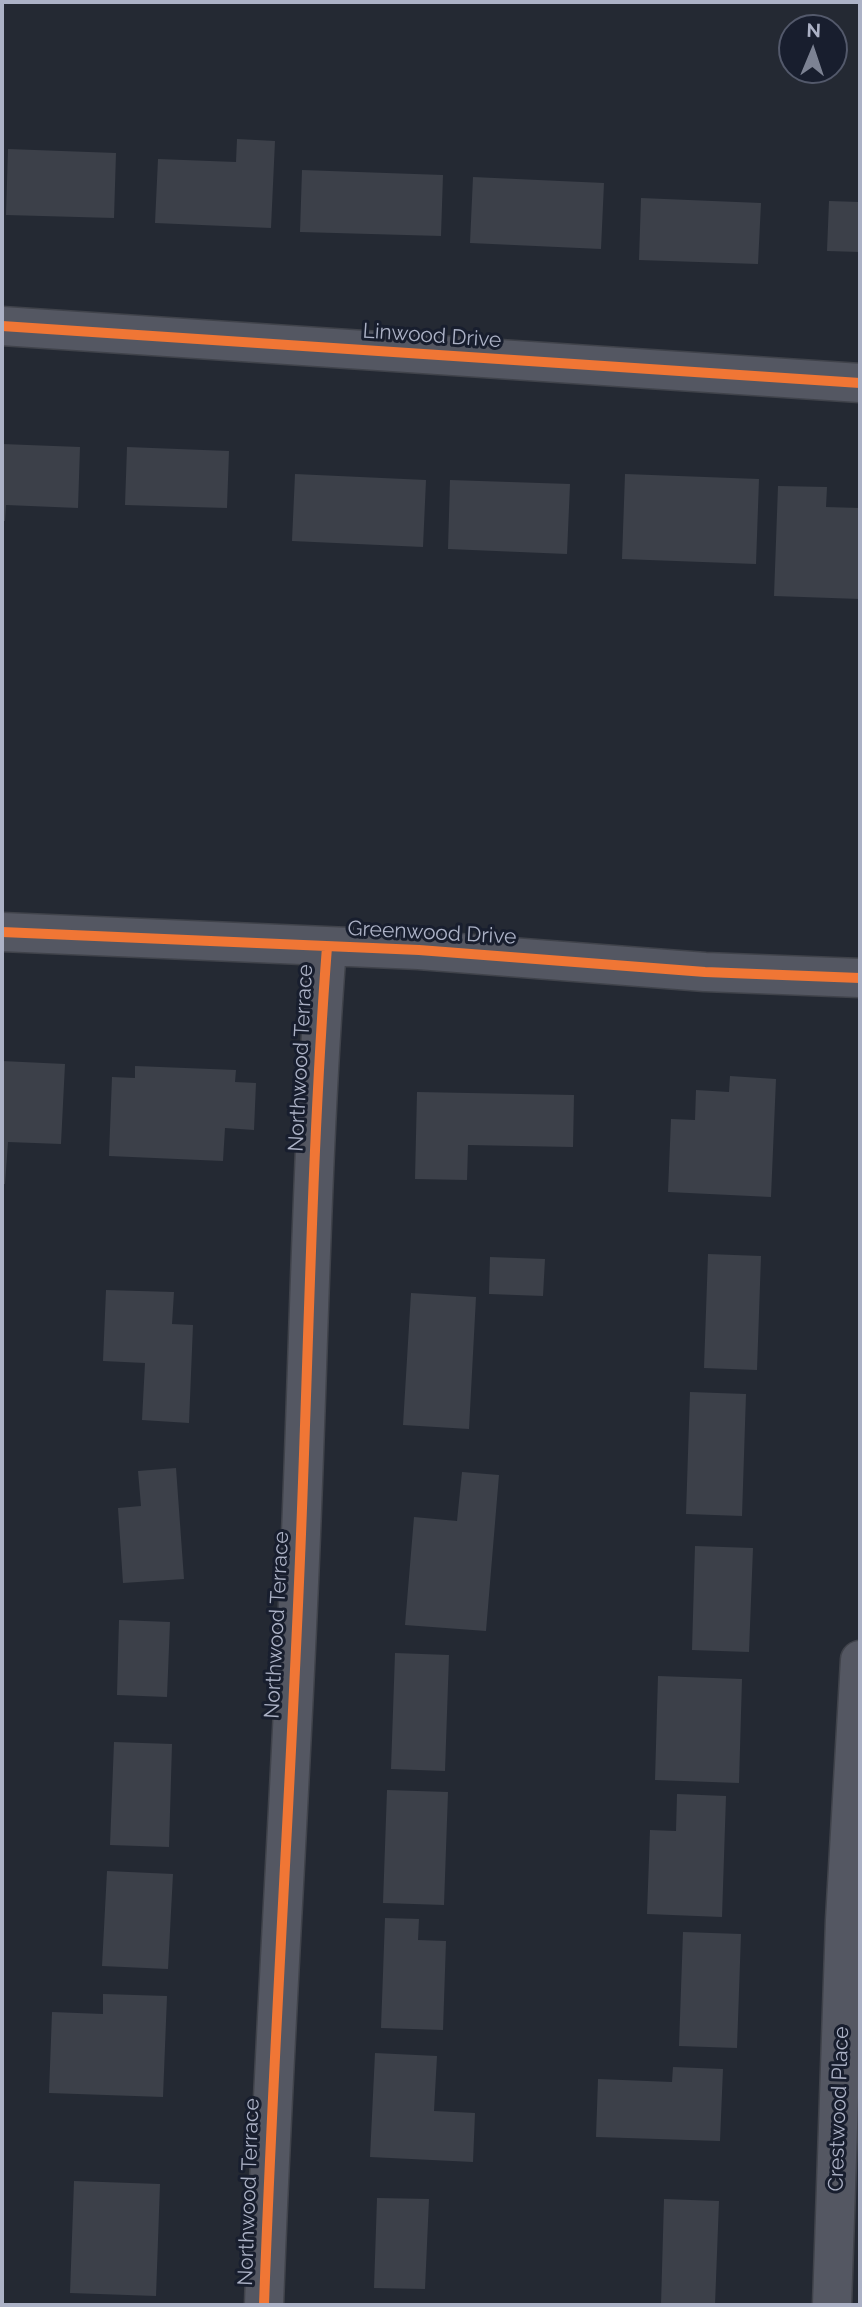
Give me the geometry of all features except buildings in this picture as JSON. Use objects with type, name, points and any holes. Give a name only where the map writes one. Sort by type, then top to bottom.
[{"type":"street","name":"Linwood Drive","points":[[2,326],[860,383]]},
{"type":"street","name":"Greenwood Drive","points":[[2,932],[419,950],[705,972],[860,978]]},
{"type":"street","name":"Northwood Terrace","points":[[264,2305],[271,2101],[301,1537],[317,1075],[327,947]]},
{"type":"street","name":"Crestwood Place","points":[[832,2305],[845,1920],[860,1660]]},
{"type":"cycle path","points":[[2,326],[860,383]]},
{"type":"cycle path","points":[[2,932],[419,950],[705,972],[860,978]]},
{"type":"cycle path","points":[[264,2305],[297,1630],[314,1167],[327,947]]}]
